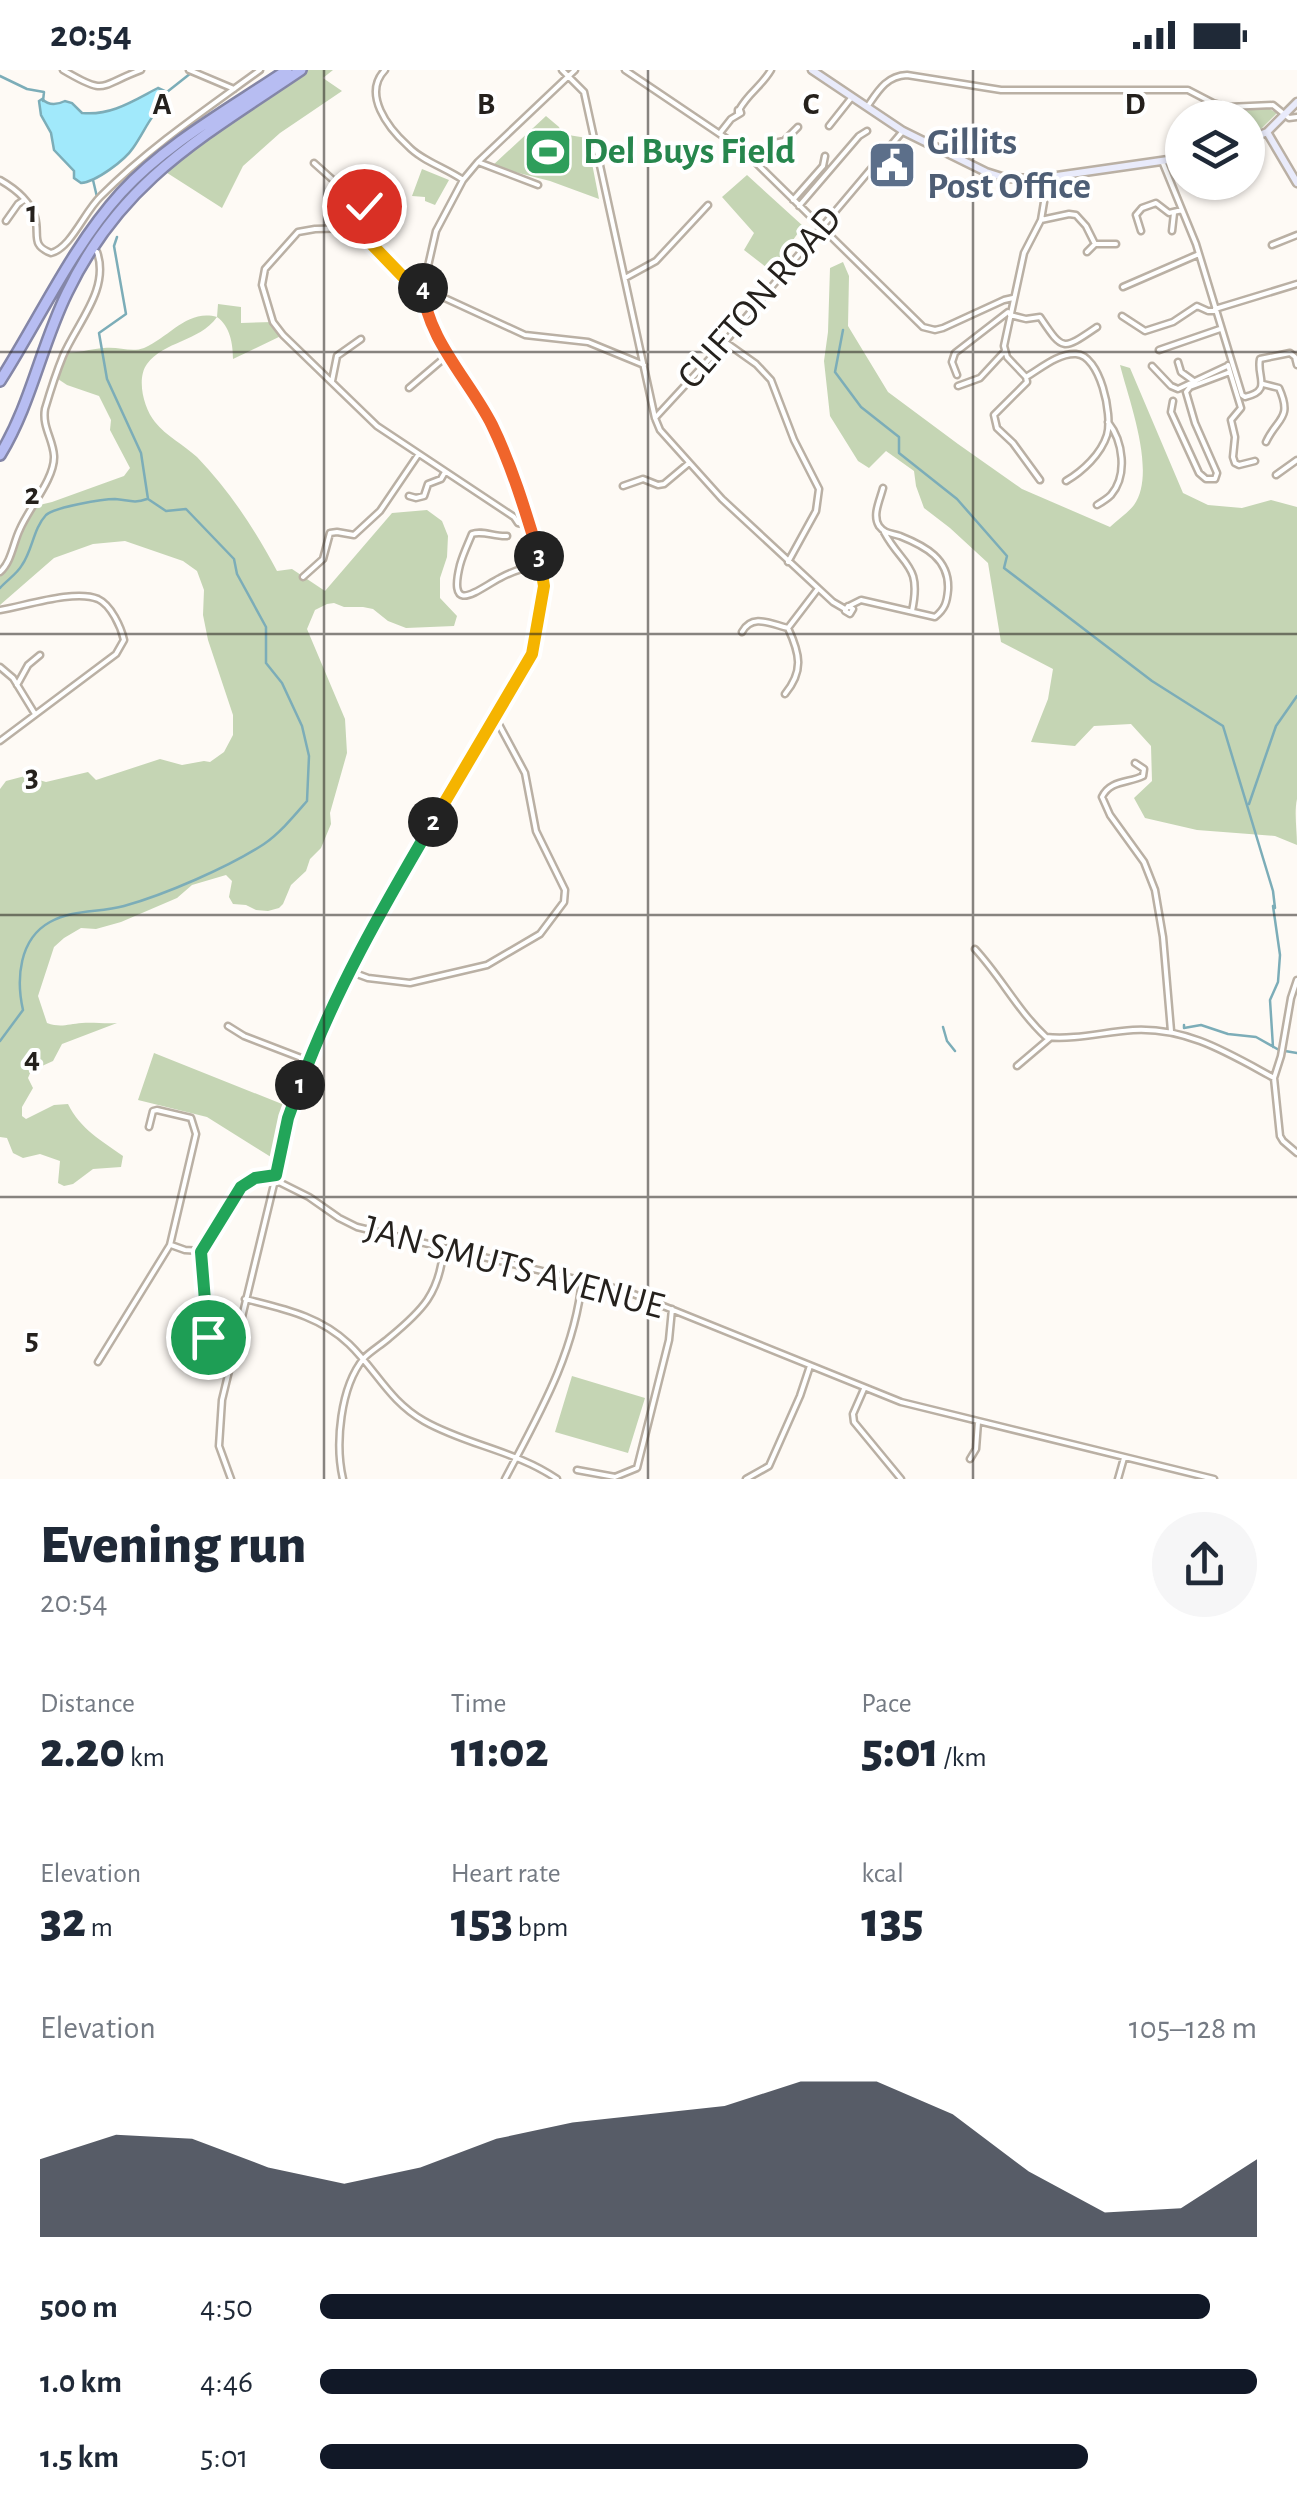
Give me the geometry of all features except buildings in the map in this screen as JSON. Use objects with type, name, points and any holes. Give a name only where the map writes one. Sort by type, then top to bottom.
[{"type":"highway","points":[[0,381],[89,234],[120,194],[169,150],[288,70]]},
{"type":"highway","points":[[0,455],[22,412],[68,290],[116,214],[149,178],[301,70]]},
{"type":"street","points":[[63,70],[100,87],[141,70]]},
{"type":"street","points":[[189,70],[234,90]]},
{"type":"street","points":[[0,180],[14,189],[35,217],[37,241],[46,252],[62,250],[94,202],[132,167],[260,70]]},
{"type":"street","points":[[385,70],[377,80],[376,96],[390,123],[411,150],[463,180]]},
{"type":"street","points":[[562,70],[584,92],[655,418],[664,435],[722,500],[832,602],[847,608],[861,600],[935,617],[942,612],[948,597],[946,572],[940,560],[931,551],[884,532]]},
{"type":"street","points":[[231,1479],[219,1446],[222,1400],[288,1118],[349,971],[532,654],[544,586],[529,525],[494,428],[429,318],[423,288],[435,234],[463,180],[478,162],[575,70]]},
{"type":"street","points":[[624,70],[720,133],[754,161],[925,328],[943,328],[1013,298]]},
{"type":"street","points":[[720,133],[771,70]]},
{"type":"street","points":[[812,70],[902,132],[996,175],[1020,180],[1048,178],[1165,160]]},
{"type":"street","points":[[866,108],[887,80],[907,75],[1011,90],[1188,90],[1228,107],[1267,104],[1297,118]]},
{"type":"street","points":[[829,126],[852,97]]},
{"type":"street","points":[[1297,102],[1267,132],[1297,183]]},
{"type":"street","points":[[754,161],[770,142],[784,141],[798,127]]},
{"type":"street","points":[[799,206],[867,131]]},
{"type":"street","name":"CLIFTON ROAD","points":[[655,418],[725,342],[902,132]]},
{"type":"street","points":[[793,200],[823,166],[824,156]]},
{"type":"street","points":[[1162,160],[1200,254],[1241,407],[1231,420],[1233,458],[1240,465],[1255,460]]},
{"type":"street","points":[[478,162],[538,185]]},
{"type":"street","points":[[314,164],[363,198],[356,228]]},
{"type":"street","points":[[1040,480],[994,421],[994,414],[1027,382],[1004,346],[1024,254],[1041,220],[1048,178]]},
{"type":"street","points":[[6,221],[24,200]]},
{"type":"street","points":[[1141,231],[1136,215],[1142,208],[1157,204],[1174,214],[1182,210]]},
{"type":"street","points":[[625,278],[656,261],[708,206]]},
{"type":"street","points":[[1172,230],[1174,214]]},
{"type":"street","points":[[1041,220],[1076,215],[1095,244]]},
{"type":"street","points":[[529,525],[520,523],[376,426],[278,330],[262,279],[265,269],[298,232],[356,228],[410,284],[526,335],[588,342],[644,365]]},
{"type":"street","points":[[76,229],[82,236]]},
{"type":"street","points":[[1272,245],[1297,235]]},
{"type":"street","points":[[1086,252],[1095,244],[1116,244]]},
{"type":"street","points":[[0,572],[7,565],[22,525],[53,467],[44,414],[64,353],[98,286],[101,268],[97,252]]},
{"type":"street","points":[[1123,287],[1200,254]]},
{"type":"street","points":[[1122,316],[1145,331],[1172,322],[1199,306],[1208,312],[1297,284]]},
{"type":"street","points":[[1010,312],[1026,319],[1040,317],[1055,340],[1064,344],[1075,342],[1097,327]]},
{"type":"street","points":[[956,375],[952,362],[956,354],[1010,312]]},
{"type":"street","points":[[1158,350],[1220,329]]},
{"type":"street","points":[[332,381],[336,356],[361,339]]},
{"type":"street","points":[[725,342],[771,380],[794,440],[819,489],[816,511],[788,562]]},
{"type":"street","points":[[958,386],[980,378],[1005,352]]},
{"type":"street","points":[[1262,384],[1260,359],[1289,353],[1297,365]]},
{"type":"street","points":[[409,388],[450,354]]},
{"type":"street","points":[[1026,377],[1064,356],[1076,354],[1096,368],[1106,405],[1107,435],[1088,466],[1066,480]]},
{"type":"street","points":[[1178,362],[1181,372],[1195,382]]},
{"type":"street","points":[[1152,366],[1180,389],[1230,367]]},
{"type":"street","points":[[1230,367],[1244,396],[1254,394],[1262,384]]},
{"type":"street","points":[[1173,401],[1171,412],[1198,473],[1208,480],[1214,479],[1217,473],[1186,392],[1230,367]]},
{"type":"street","points":[[1262,384],[1279,388],[1284,406],[1282,421],[1266,442]]},
{"type":"street","points":[[652,401],[664,408]]},
{"type":"street","points":[[1097,505],[1112,492],[1122,458],[1117,434],[1108,421]]},
{"type":"street","points":[[303,578],[323,559],[330,534],[354,535],[380,511],[418,455]]},
{"type":"street","points":[[1276,474],[1297,460]]},
{"type":"street","points":[[623,486],[643,480],[664,484],[689,464]]},
{"type":"street","points":[[409,496],[424,496],[428,484],[441,479],[445,472]]},
{"type":"street","points":[[883,488],[876,517],[914,573],[912,611]]},
{"type":"street","points":[[514,517],[524,510]]},
{"type":"street","points":[[507,536],[472,534],[461,562],[460,591],[473,595],[501,577],[541,564]]},
{"type":"street","points":[[788,628],[818,588]]},
{"type":"street","points":[[0,610],[66,598],[94,598],[106,606],[124,640],[118,653],[0,741]]},
{"type":"street","points":[[742,632],[756,620],[788,628]]},
{"type":"street","points":[[785,694],[800,665],[788,628]]},
{"type":"street","points":[[17,685],[40,655]]},
{"type":"street","points":[[0,667],[8,672],[36,714]]},
{"type":"street","points":[[349,971],[368,978],[410,983],[487,965],[540,934],[564,902],[564,887],[536,831],[526,776],[495,717]]},
{"type":"street","points":[[1135,763],[1144,769],[1144,776],[1111,786],[1102,799],[1142,859],[1154,887],[1172,1031]]},
{"type":"street","points":[[977,952],[1044,1036],[1172,1031],[1226,1051],[1274,1078]]},
{"type":"street","points":[[1297,980],[1274,1078],[1279,1131],[1282,1140],[1297,1153]]},
{"type":"street","points":[[228,1026],[309,1061]]},
{"type":"street","points":[[1017,1066],[1050,1038]]},
{"type":"street","points":[[98,1362],[170,1245],[196,1134],[191,1118],[157,1110],[149,1127]]},
{"type":"street","points":[[232,1355],[216,1349],[207,1332],[201,1252],[241,1187],[255,1178],[276,1178]]},
{"type":"street","name":"JAN SMUTS AVENUE","points":[[276,1178],[347,1223],[369,1231],[636,1294],[901,1402],[1214,1479]]},
{"type":"street","points":[[170,1245],[201,1252]]},
{"type":"street","points":[[343,1479],[340,1423],[348,1391],[363,1359],[428,1302],[440,1276],[444,1248]]},
{"type":"street","points":[[504,1479],[562,1367],[582,1279]]},
{"type":"street","points":[[246,1299],[312,1318],[338,1335],[363,1359],[390,1396],[410,1412],[557,1479]]},
{"type":"street","points":[[577,1470],[609,1476],[637,1468],[669,1340],[672,1309]]},
{"type":"street","points":[[768,1474],[810,1366]]},
{"type":"street","points":[[864,1388],[853,1414],[854,1422],[901,1479]]},
{"type":"street","points":[[970,1458],[976,1449],[978,1422]]},
{"type":"street","points":[[1118,1479],[1124,1458]]},
{"type":"street","points":[[746,1479],[768,1466]]},
{"type":"green space","points":[[301,70],[333,70],[323,78],[342,91],[280,133],[243,166],[222,208],[161,169]]},
{"type":"green space","points":[[1265,107],[1277,113],[1265,125]]},
{"type":"green space","name":"Del Buys Field","points":[[546,116],[562,134],[587,138],[599,199],[492,166]]},
{"type":"green space","points":[[422,169],[449,180],[435,205],[425,201],[425,197],[412,196]]},
{"type":"green space","points":[[747,175],[803,226],[771,271],[744,250],[754,233],[722,197]]},
{"type":"green space","points":[[843,262],[849,276],[848,326],[888,392],[1022,489],[1110,527],[1134,505],[1143,475],[1142,456],[1120,365],[1130,368],[1183,493],[1208,505],[1242,508],[1271,500],[1297,507],[1297,845],[1275,836],[1197,830],[1145,818],[1134,798],[1152,781],[1151,746],[1131,724],[1094,726],[1075,746],[1031,742],[1048,699],[1053,669],[1001,642],[988,563],[924,508],[914,471],[886,451],[869,468],[858,461],[830,416],[824,361],[830,268]]},
{"type":"green space","points":[[218,304],[241,307],[241,323],[273,322],[283,335],[233,359],[230,336],[217,317]]},
{"type":"green space","points":[[217,317],[201,332],[163,350],[147,364],[142,378],[143,394],[155,422],[197,457],[220,483],[277,571],[292,569],[325,591],[392,513],[427,510],[442,521],[448,536],[440,598],[457,616],[454,626],[406,628],[363,607],[334,603],[315,610],[307,629],[345,719],[347,753],[330,813],[331,824],[321,848],[291,885],[279,908],[256,910],[233,904],[229,897],[232,881],[226,875],[192,885],[177,898],[121,922],[96,929],[81,928],[54,947],[38,996],[47,1023],[117,1023],[62,1044],[53,1061],[31,1071],[28,1078],[33,1088],[22,1107],[22,1116],[26,1119],[54,1105],[68,1104],[85,1127],[123,1156],[121,1167],[93,1169],[64,1186],[58,1183],[60,1161],[40,1154],[23,1158],[13,1153],[7,1138],[0,1137],[0,789],[6,781],[25,776],[46,782],[88,772],[96,780],[160,759],[182,765],[210,762],[224,752],[233,735],[233,715],[208,640],[204,590],[197,571],[183,561],[125,541],[93,544],[54,558],[0,605],[0,572],[31,507],[124,476],[130,468],[110,430],[111,420],[99,396],[55,377],[64,353],[139,349],[188,320]]},
{"type":"green space","points":[[154,1053],[292,1108],[279,1162],[207,1117],[138,1100]]},
{"type":"green space","points":[[572,1376],[645,1398],[628,1453],[555,1432]]},
{"type":"water","points":[[158,88],[167,92],[166,102],[129,153],[94,179],[81,183],[74,178],[74,171],[54,150],[39,101],[65,101],[82,113],[103,112]]},
{"type":"waterway","points":[[167,92],[191,73]]},
{"type":"waterway","points":[[0,76],[44,92],[43,101]]},
{"type":"waterway","points":[[93,180],[97,197]]},
{"type":"waterway","points":[[0,1041],[23,1010],[22,961],[40,929],[68,915],[140,901],[215,871],[270,840],[307,801],[309,756],[302,726],[282,683],[266,663],[266,627],[237,574],[234,559],[186,509],[166,511],[148,499],[141,453],[107,379],[99,333],[126,314],[114,246],[117,237]]},
{"type":"waterway","points":[[843,330],[835,372],[861,407],[899,437],[899,453],[957,499],[1007,556],[1004,568],[1152,681],[1223,726],[1275,908]]},
{"type":"waterway","points":[[0,588],[22,565],[46,515],[90,502],[147,499]]},
{"type":"waterway","points":[[1249,804],[1276,726],[1297,696]]},
{"type":"waterway","points":[[1273,906],[1280,955],[1278,982],[1270,1000],[1273,1047]]},
{"type":"waterway","points":[[1184,1025],[1256,1037],[1279,1050]]},
{"type":"waterway","points":[[943,1027],[955,1051]]},
{"type":"waterway","points":[[1285,1051],[1297,1053]]},
{"type":"place","name":"Del Buys Field","points":[[548,152]]},
{"type":"place","name":"Gillits Post Office","points":[[892,165]]},
{"type":"route","points":[[208,1337],[201,1252],[236,1192],[255,1178],[276,1175],[288,1118],[328,1014],[394,888],[529,660],[544,586],[539,554],[494,428],[442,345],[429,318],[423,288],[410,284],[356,228],[364,206]]}]
